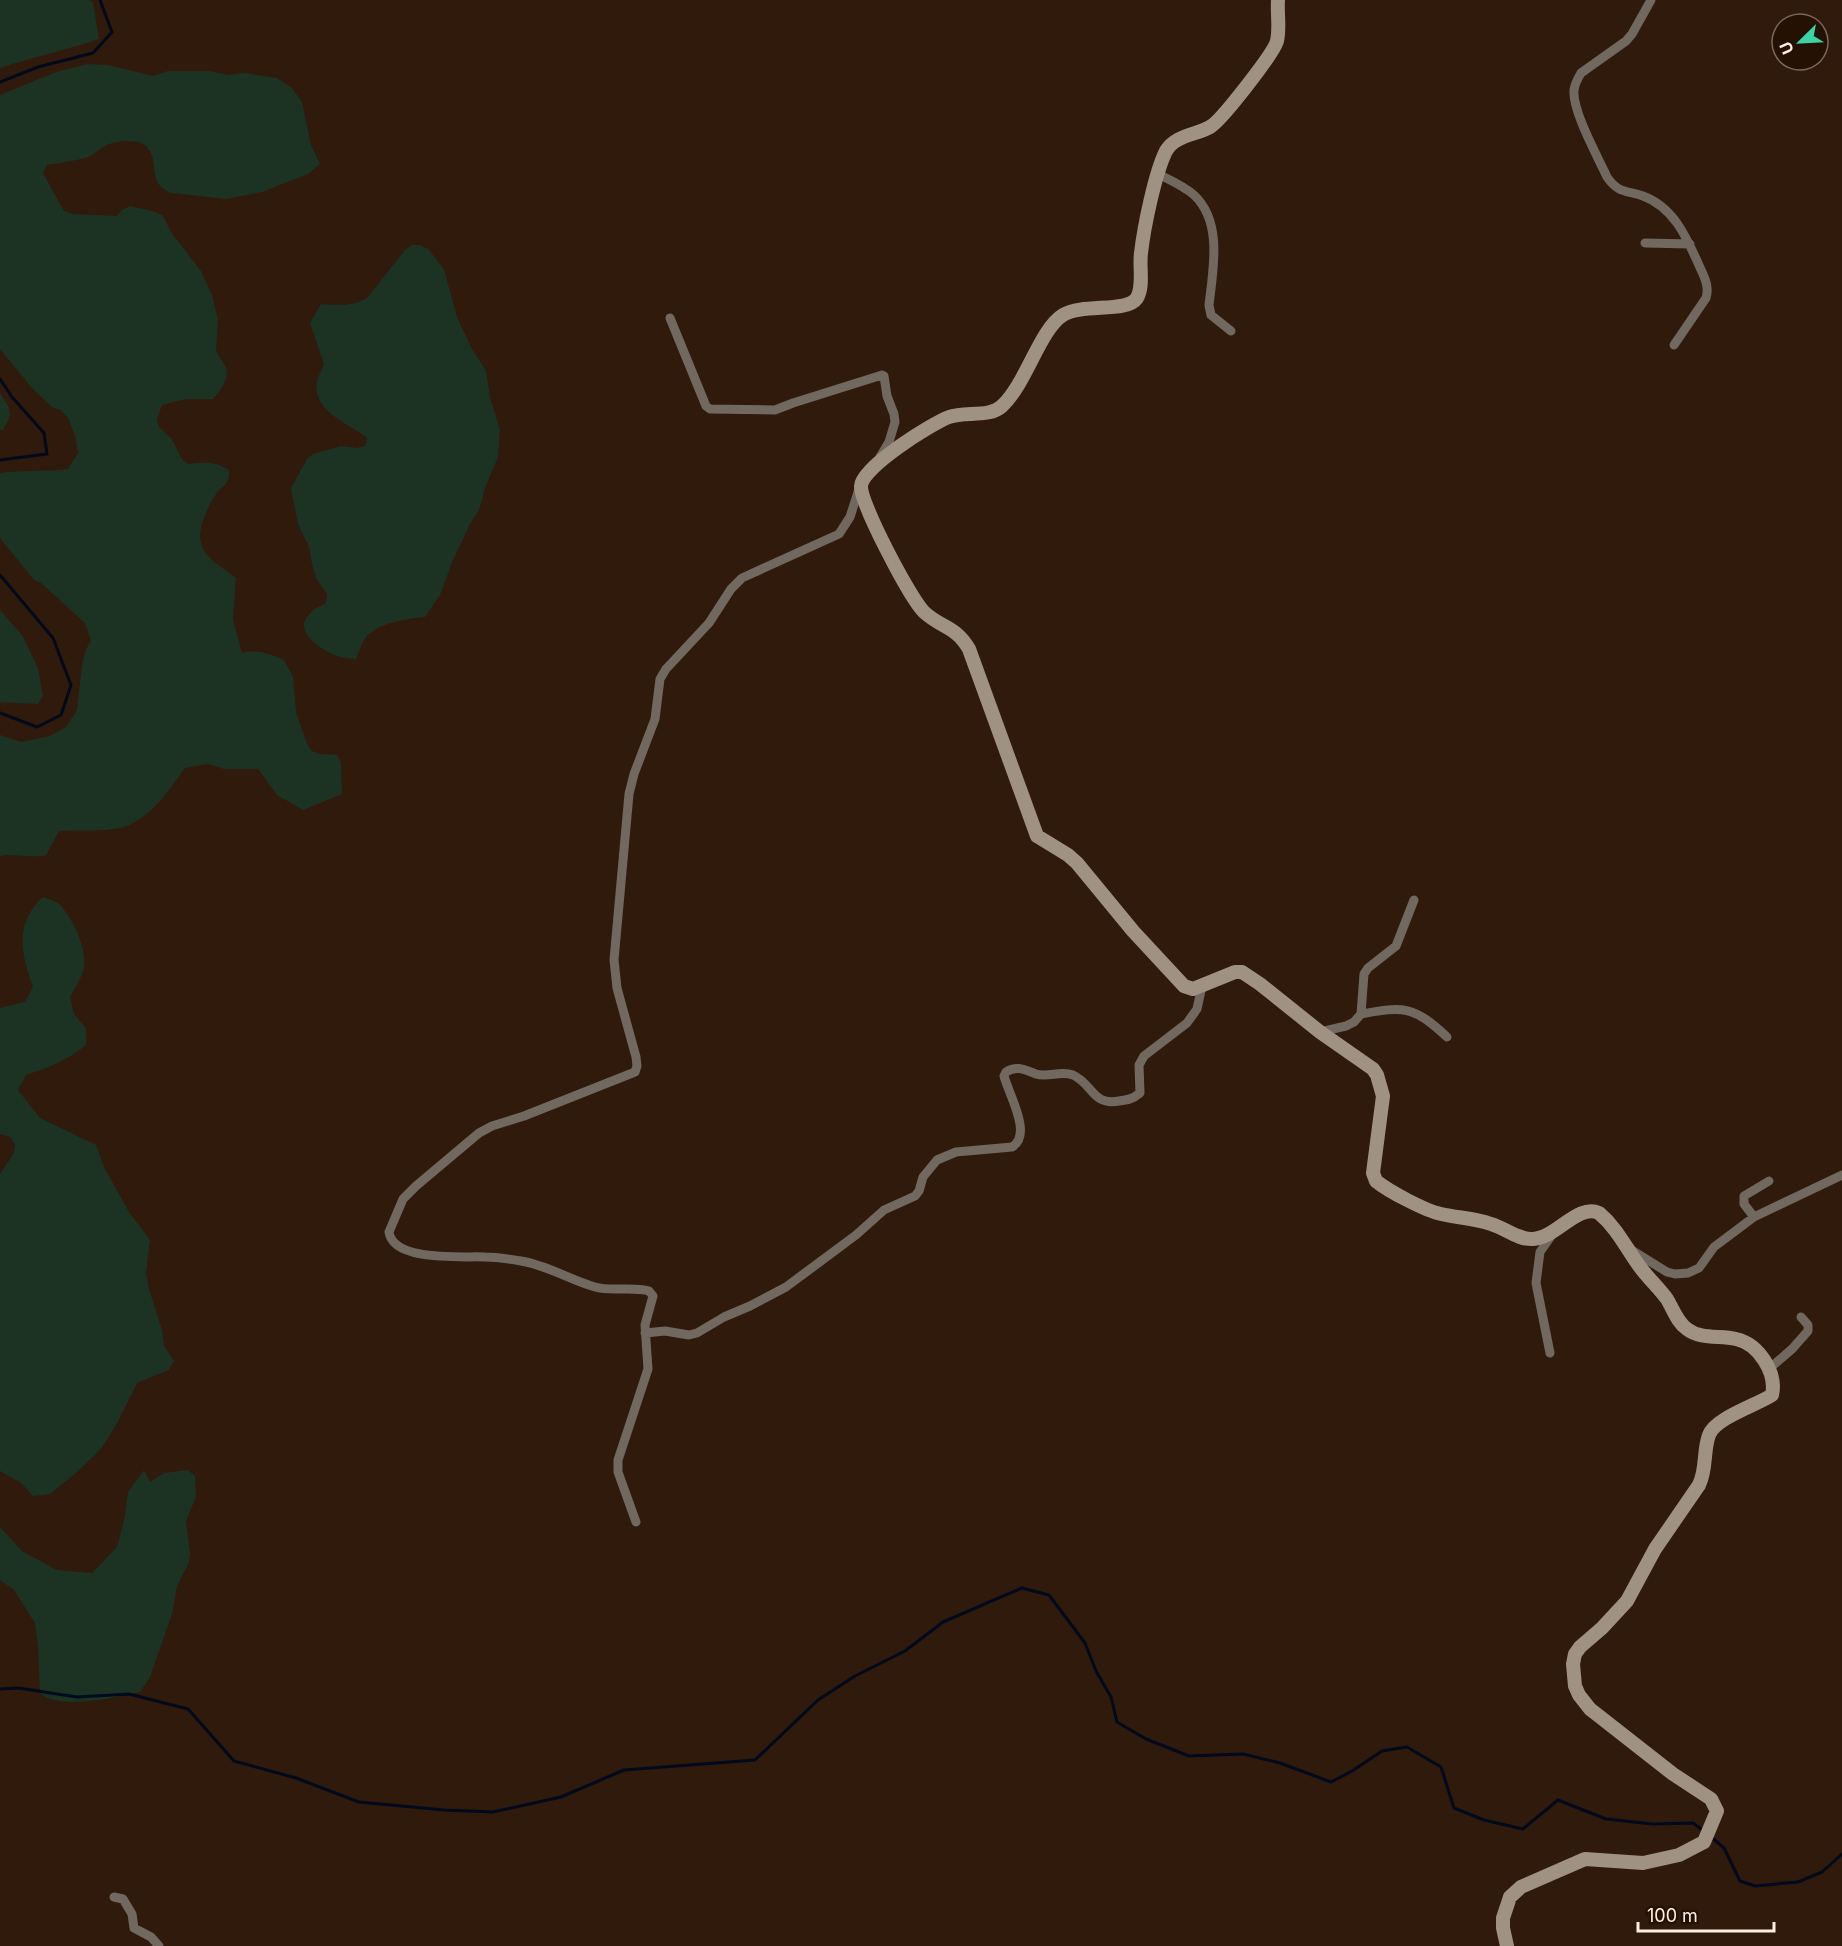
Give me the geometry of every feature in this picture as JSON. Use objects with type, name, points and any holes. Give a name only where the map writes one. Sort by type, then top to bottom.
[{"type":"street","points":[[875,464],[947,418],[995,410],[1004,405],[1021,382],[1051,326],[1060,317],[1080,308],[1125,306],[1136,299],[1140,286],[1141,249],[1164,156],[1172,143],[1215,123],[1268,59],[1277,40],[1278,0]]},
{"type":"street","points":[[1650,0],[1632,34],[1599,58],[1577,79],[1574,90],[1575,104],[1607,177],[1614,186],[1658,204],[1675,220],[1683,229],[1706,278],[1708,291],[1706,298],[1674,345]]},
{"type":"street","points":[[1158,174],[1194,195],[1210,218],[1214,241],[1209,305],[1211,315],[1231,331]]},
{"type":"street","points":[[1645,243],[1690,244]]},
{"type":"street","points":[[636,1522],[618,1472],[618,1460],[648,1369],[645,1325],[653,1296],[649,1292],[595,1287],[558,1271],[524,1261],[487,1257],[428,1256],[401,1247],[392,1241],[388,1232],[403,1199],[479,1133],[635,1072],[636,1057],[616,979],[614,960],[616,927],[629,794],[634,774],[655,719],[660,679],[666,669],[709,623],[731,589],[742,578],[839,534],[850,517],[865,475],[889,442],[895,422],[882,375],[781,410],[710,409],[706,406],[670,318]]},
{"type":"street","points":[[861,484],[862,494],[870,513],[911,595],[927,614],[960,635],[969,649],[1037,836],[1043,842],[1068,855],[1077,864],[1133,931],[1184,986],[1193,989],[1235,972],[1242,972],[1320,1032],[1373,1069],[1383,1089],[1383,1105],[1373,1173],[1379,1184],[1433,1212],[1489,1223],[1521,1238],[1537,1239],[1581,1213],[1594,1210],[1615,1228],[1641,1269],[1666,1297],[1687,1330],[1700,1335],[1741,1340],[1757,1352],[1770,1368],[1772,1395],[1728,1418],[1711,1430],[1708,1436],[1703,1476],[1699,1485],[1654,1549],[1627,1601],[1602,1628],[1580,1647],[1575,1654],[1573,1664],[1575,1686],[1583,1702],[1618,1732],[1711,1799],[1717,1811],[1714,1822],[1704,1842],[1688,1851],[1662,1860],[1643,1863],[1585,1859],[1521,1887],[1507,1903],[1503,1928],[1507,1946]]},
{"type":"street","points":[[1320,1032],[1347,1026],[1354,1022],[1360,1014],[1364,974],[1368,968],[1396,946],[1414,900]]},
{"type":"street","points":[[645,1333],[665,1331],[688,1335],[697,1333],[724,1317],[786,1287],[856,1235],[884,1210],[915,1196],[923,1178],[937,1160],[956,1152],[1012,1147],[1019,1143],[1022,1135],[1021,1125],[1005,1076],[1006,1071],[1011,1068],[1029,1070],[1038,1075],[1063,1073],[1073,1075],[1085,1083],[1102,1101],[1111,1103],[1135,1097],[1140,1093],[1139,1065],[1144,1056],[1187,1023],[1197,1009],[1202,986]]},
{"type":"street","points":[[1360,1014],[1401,1009],[1416,1012],[1447,1036]]},
{"type":"street","points":[[1628,1248],[1666,1272],[1688,1273],[1699,1268],[1714,1247],[1754,1217],[1842,1175]]},
{"type":"street","points":[[1754,1217],[1744,1204],[1744,1196],[1769,1181]]},
{"type":"street","points":[[1550,1353],[1536,1283],[1540,1252],[1556,1229]]},
{"type":"street","points":[[1770,1368],[1808,1331],[1808,1325],[1801,1317]]},
{"type":"street","points":[[114,1897],[123,1899],[132,1914],[134,1928],[151,1937],[159,1946]]},
{"type":"green space","points":[[0,0],[89,0],[93,3],[99,39],[0,68]]},
{"type":"green space","points":[[88,64],[108,65],[153,76],[168,71],[209,71],[227,75],[244,73],[277,78],[292,88],[302,102],[311,145],[320,164],[308,174],[262,192],[226,199],[171,193],[158,183],[153,159],[147,147],[132,141],[113,143],[88,157],[47,165],[43,173],[64,211],[73,214],[117,216],[130,206],[163,216],[171,232],[201,271],[212,295],[218,320],[216,351],[226,369],[226,378],[213,399],[186,399],[162,405],[157,419],[159,427],[172,439],[181,458],[188,464],[209,463],[229,470],[227,481],[213,499],[204,518],[200,539],[202,547],[212,560],[236,578],[233,619],[242,653],[258,652],[284,660],[293,677],[296,712],[307,744],[312,751],[320,754],[337,755],[341,763],[342,794],[303,810],[277,795],[258,769],[224,769],[208,764],[185,768],[157,804],[130,825],[112,829],[59,831],[46,855],[0,856],[0,735],[21,742],[50,736],[66,727],[77,710],[82,666],[86,649],[91,641],[85,623],[41,583],[34,580],[0,538],[0,473],[68,469],[78,453],[68,418],[61,410],[53,408],[33,389],[0,349],[0,95],[56,72]]},
{"type":"green space","points":[[412,245],[420,245],[428,249],[444,269],[457,317],[472,349],[486,371],[490,397],[500,430],[498,457],[479,510],[453,560],[440,595],[425,617],[394,622],[379,628],[366,637],[356,659],[342,657],[331,654],[318,646],[305,630],[304,623],[307,617],[326,603],[327,594],[317,580],[309,547],[298,524],[291,488],[307,459],[313,454],[341,446],[357,448],[365,446],[367,438],[333,415],[320,400],[317,381],[324,364],[310,323],[321,304],[345,305],[367,298],[405,250]]},
{"type":"green space","points":[[0,393],[10,411],[9,419],[3,430],[0,430]]},
{"type":"green space","points":[[0,610],[22,635],[38,668],[43,696],[38,704],[0,702]]},
{"type":"green space","points":[[43,897],[60,905],[70,918],[81,943],[84,967],[70,997],[74,1014],[86,1028],[86,1045],[58,1063],[26,1075],[18,1090],[40,1118],[96,1145],[105,1169],[129,1212],[150,1240],[146,1273],[149,1289],[162,1330],[164,1346],[174,1361],[169,1370],[137,1383],[101,1449],[76,1473],[50,1494],[33,1496],[21,1483],[0,1471],[0,1174],[14,1153],[15,1144],[10,1137],[0,1134],[0,1008],[25,1002],[33,987],[23,951],[24,928],[34,907]]},
{"type":"green space","points":[[144,1470],[150,1482],[164,1473],[188,1470],[195,1476],[196,1497],[186,1521],[189,1562],[177,1586],[172,1614],[150,1677],[140,1692],[74,1702],[49,1698],[40,1693],[35,1623],[14,1590],[0,1580],[0,1527],[22,1551],[57,1570],[92,1573],[117,1547],[128,1492]]},
{"type":"waterway","points":[[0,82],[38,67],[93,53],[112,32],[100,0]]},
{"type":"waterway","points":[[0,379],[12,397],[44,433],[47,454],[0,460]]},
{"type":"waterway","points":[[0,575],[53,638],[71,685],[61,715],[37,727],[0,713]]},
{"type":"waterway","points":[[0,1689],[18,1688],[77,1697],[129,1694],[188,1709],[234,1761],[296,1778],[359,1802],[493,1812],[561,1797],[624,1770],[755,1760],[818,1700],[855,1676],[905,1651],[943,1622],[1022,1588],[1049,1595],[1085,1643],[1096,1671],[1111,1697],[1117,1722],[1146,1739],[1189,1756],[1243,1754],[1280,1763],[1331,1782],[1382,1751],[1407,1747],[1441,1767],[1454,1808],[1484,1820],[1523,1829],[1558,1800],[1606,1819],[1653,1824],[1693,1823],[1705,1832]]},
{"type":"waterway","points":[[1710,1836],[1724,1848],[1740,1881],[1755,1886],[1798,1882],[1822,1872],[1842,1854]]}]
